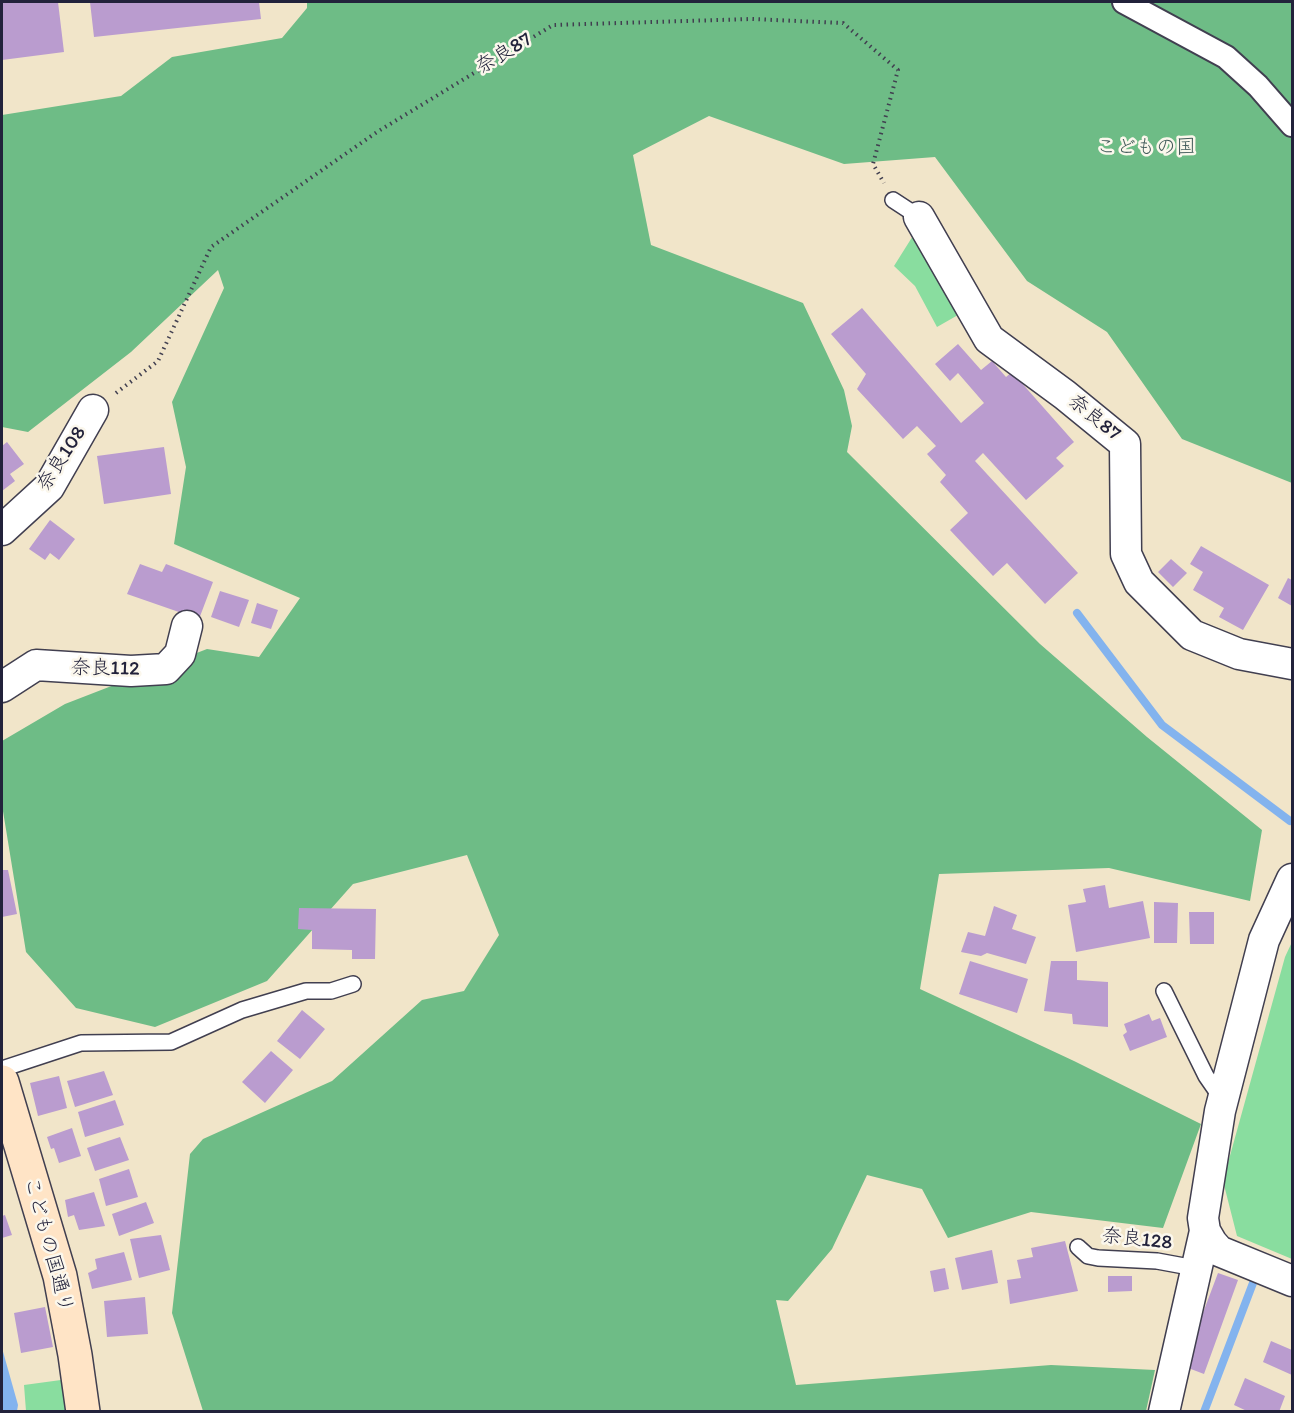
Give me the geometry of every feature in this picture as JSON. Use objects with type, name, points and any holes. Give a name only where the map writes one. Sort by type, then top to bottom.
[{"type":"main road","name":"こどもの国通り","points":[[2,1082],[60,1276],[83,1412]]},
{"type":"street","points":[[1124,2],[1226,57],[1258,86],[1293,124]]},
{"type":"street","name":"奈良87","points":[[919,217],[989,339],[1065,395],[1125,444],[1126,554],[1139,582],[1192,635],[1239,654],[1293,664]]},
{"type":"street","name":"奈良108","points":[[2,530],[49,486],[93,410]]},
{"type":"street","name":"奈良112","points":[[2,687],[36,665],[130,671],[166,669],[180,654],[187,626]]},
{"type":"street","points":[[1164,1412],[1204,1231],[1206,1197],[1223,1100],[1263,940],[1293,879]]},
{"type":"street","points":[[1204,1231],[1212,1244],[1220,1251],[1293,1281]]},
{"type":"lane","points":[[893,200],[919,217]]},
{"type":"lane","points":[[2,1069],[81,1043],[171,1042],[242,1010],[306,991],[331,991],[353,984]]},
{"type":"lane","points":[[1164,991],[1206,1076],[1223,1100]]},
{"type":"lane","name":"奈良128","points":[[1078,1246],[1088,1256],[1098,1258],[1157,1261],[1195,1268]]},
{"type":"path","name":"奈良87","points":[[93,410],[158,361],[211,247],[377,132],[552,25],[752,19],[843,23],[898,70],[873,164],[893,200]]},
{"type":"green space","name":"こどもの国","points":[[307,2],[1292,2],[1292,483],[1182,439],[1107,332],[1027,281],[935,157],[844,164],[709,116],[633,155],[651,245],[803,303],[844,390],[852,426],[847,452],[1040,644],[1147,737],[1262,830],[1250,901],[1109,868],[939,874],[920,989],[1201,1124],[1163,1228],[1031,1212],[948,1238],[922,1189],[867,1175],[832,1249],[788,1301],[776,1300],[796,1385],[1051,1365],[1155,1370],[1146,1411],[203,1411],[172,1313],[190,1154],[203,1139],[332,1081],[422,1000],[464,991],[499,935],[467,855],[353,884],[267,981],[155,1027],[76,1008],[26,952],[2,805],[2,741],[65,704],[207,649],[259,657],[300,598],[174,544],[186,467],[172,402],[224,288],[218,270],[131,352],[28,432],[2,427],[2,115],[121,96],[172,57],[282,38],[307,8]]},
{"type":"green space","points":[[916,231],[965,311],[937,327],[915,286],[894,266]]},
{"type":"green space","points":[[1292,942],[1292,1259],[1237,1236],[1223,1181],[1285,957]]},
{"type":"green space","points":[[61,1380],[66,1411],[26,1411],[24,1385]]},
{"type":"water","points":[[2,1348],[18,1405],[17,1411],[2,1411]]},
{"type":"building","points":[[2,2],[58,2],[64,52],[2,60]]},
{"type":"building","points":[[90,2],[259,2],[261,19],[94,37]]},
{"type":"building","points":[[862,308],[961,423],[984,403],[958,373],[950,381],[935,364],[958,344],[981,370],[992,361],[1006,377],[1012,372],[1074,442],[1056,458],[1064,466],[1026,500],[983,453],[975,461],[1078,573],[1045,604],[1007,563],[993,576],[950,530],[968,513],[940,482],[946,475],[927,454],[936,446],[917,426],[903,439],[857,389],[866,374],[831,334]]},
{"type":"building","points":[[7,442],[24,464],[10,474],[15,481],[2,491],[2,446]]},
{"type":"building","points":[[164,447],[171,494],[104,504],[97,456]]},
{"type":"building","points":[[50,520],[75,539],[59,560],[50,553],[45,560],[29,549]]},
{"type":"building","points":[[1201,546],[1269,585],[1243,630],[1219,617],[1224,608],[1193,590],[1203,572],[1190,564]]},
{"type":"building","points":[[1171,559],[1187,573],[1173,587],[1158,572]]},
{"type":"building","points":[[140,564],[162,572],[166,564],[213,582],[199,619],[127,594]]},
{"type":"building","points":[[1288,578],[1292,580],[1292,606],[1278,598]]},
{"type":"building","points":[[220,591],[249,600],[239,627],[211,617]]},
{"type":"building","points":[[257,603],[278,610],[271,629],[251,623]]},
{"type":"building","points":[[2,870],[8,870],[17,914],[2,917]]},
{"type":"building","points":[[1105,885],[1109,908],[1143,901],[1150,938],[1076,952],[1068,905],[1086,902],[1083,889]]},
{"type":"building","points":[[1154,902],[1178,903],[1177,943],[1154,943]]},
{"type":"building","points":[[994,906],[1017,915],[1012,929],[1036,937],[1026,964],[987,953],[981,956],[961,952],[968,932],[985,936]]},
{"type":"building","points":[[299,908],[376,909],[375,959],[352,959],[352,950],[312,949],[312,930],[298,929]]},
{"type":"building","points":[[1189,912],[1214,912],[1214,944],[1190,944]]},
{"type":"building","points":[[970,961],[1028,979],[1017,1013],[959,994]]},
{"type":"building","points":[[1051,961],[1077,961],[1077,980],[1108,982],[1108,1027],[1073,1024],[1072,1014],[1044,1011]]},
{"type":"building","points":[[302,1010],[325,1029],[300,1059],[277,1041]]},
{"type":"building","points":[[1149,1014],[1152,1021],[1160,1018],[1167,1037],[1130,1051],[1123,1035],[1127,1032],[1124,1024]]},
{"type":"building","points":[[271,1051],[293,1070],[265,1103],[242,1082]]},
{"type":"building","points":[[104,1071],[113,1095],[75,1107],[67,1081]]},
{"type":"building","points":[[59,1076],[67,1108],[38,1116],[30,1083]]},
{"type":"building","points":[[115,1100],[124,1125],[85,1137],[78,1112]]},
{"type":"building","points":[[72,1128],[81,1156],[59,1163],[47,1137]]},
{"type":"building","points":[[120,1137],[129,1160],[95,1171],[87,1148]]},
{"type":"building","points":[[129,1169],[138,1197],[106,1206],[99,1179]]},
{"type":"building","points":[[94,1192],[105,1226],[79,1230],[74,1215],[68,1217],[65,1200]]},
{"type":"building","points":[[146,1202],[154,1223],[119,1236],[112,1214]]},
{"type":"building","points":[[5,1215],[12,1235],[2,1238],[2,1216]]},
{"type":"building","points":[[161,1235],[170,1270],[139,1278],[130,1239]]},
{"type":"building","points":[[1065,1241],[1078,1291],[1010,1304],[1007,1280],[1021,1278],[1017,1260],[1033,1257],[1031,1248]]},
{"type":"building","points":[[992,1250],[998,1283],[962,1290],[955,1258]]},
{"type":"building","points":[[124,1252],[132,1280],[92,1289],[88,1273],[97,1269],[95,1259]]},
{"type":"building","points":[[945,1268],[949,1289],[934,1292],[930,1271]]},
{"type":"building","points":[[1218,1273],[1238,1280],[1204,1374],[1183,1366]]},
{"type":"building","points":[[1108,1276],[1132,1276],[1132,1291],[1108,1292]]},
{"type":"building","points":[[145,1297],[148,1334],[107,1337],[104,1301]]},
{"type":"building","points":[[45,1307],[53,1347],[21,1353],[14,1313]]},
{"type":"building","points":[[1271,1341],[1292,1350],[1292,1375],[1263,1362]]},
{"type":"building","points":[[1245,1378],[1285,1396],[1279,1412],[1249,1412],[1234,1405]]},
{"type":"waterway","points":[[1077,613],[1162,725],[1290,821]]},
{"type":"waterway","points":[[1204,1412],[1253,1283]]}]
